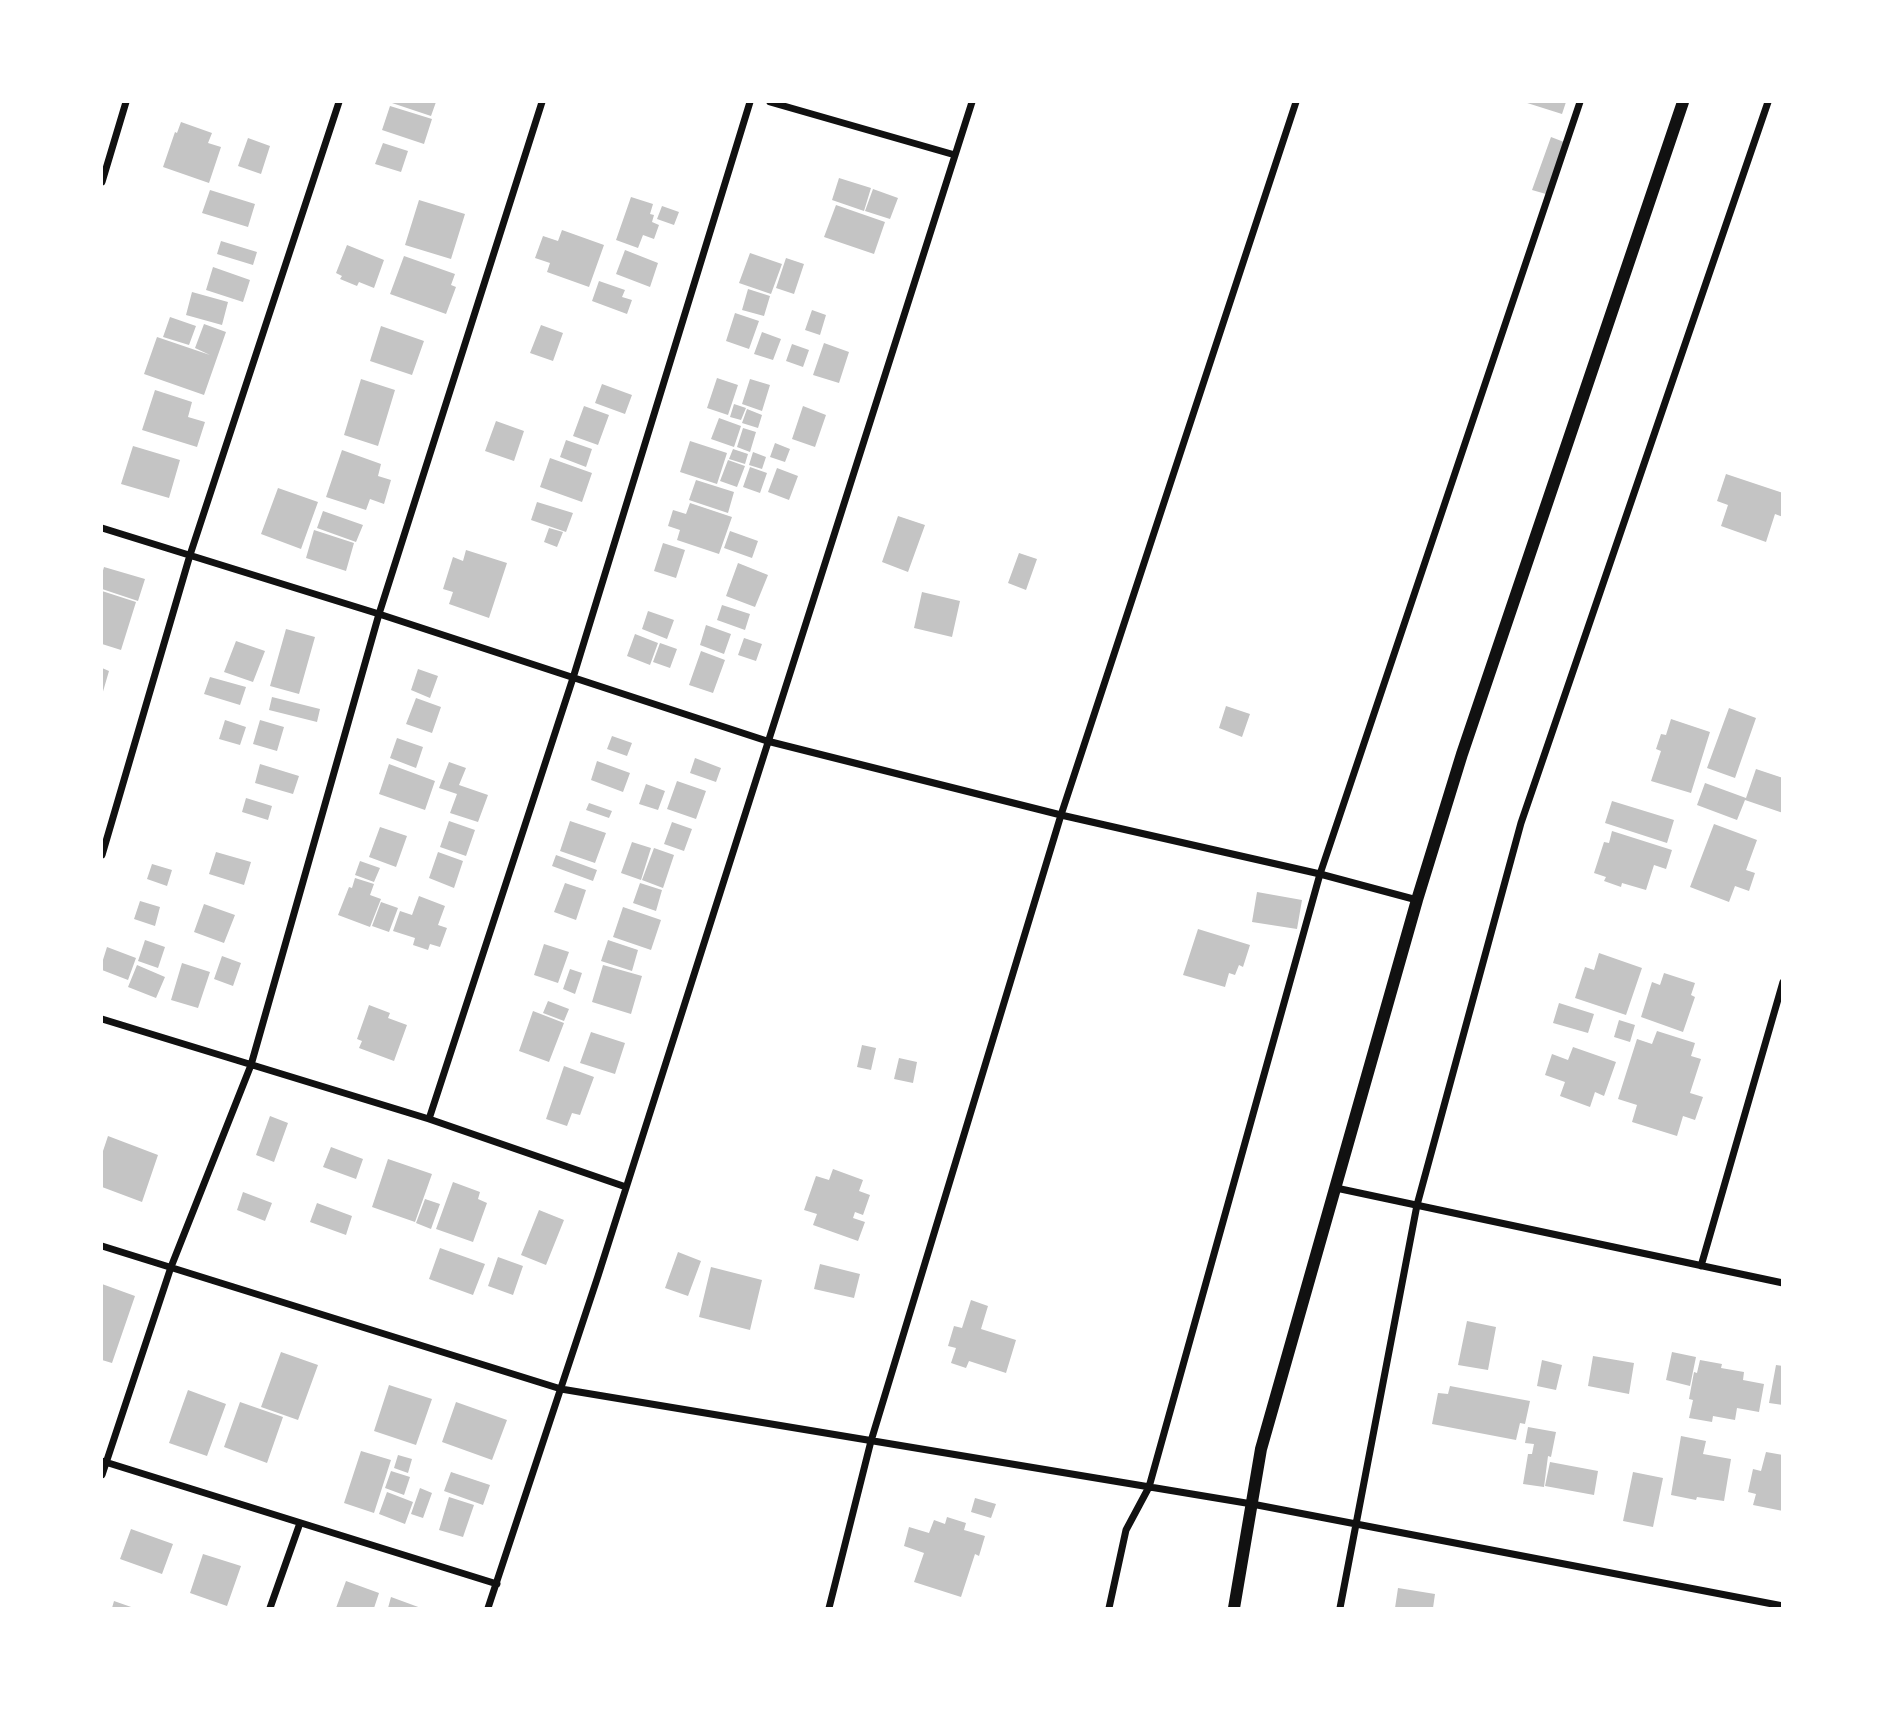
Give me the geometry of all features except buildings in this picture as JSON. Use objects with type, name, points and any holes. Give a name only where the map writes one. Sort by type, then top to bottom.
[{"type":"street","points":[[102,182],[126,102]]},
{"type":"street","points":[[102,855],[190,555],[339,102]]},
{"type":"street","points":[[102,1475],[104,1461],[172,1267],[251,1065],[379,614],[542,102]]},
{"type":"street","points":[[429,1119],[573,678],[750,102]]},
{"type":"street","points":[[770,102],[956,155]]},
{"type":"street","points":[[488,1608],[561,1389],[972,102]]},
{"type":"street","points":[[829,1608],[871,1440],[1061,815],[1296,102]]},
{"type":"street","points":[[1109,1608],[1126,1530],[1149,1487],[1320,874],[1580,102]]},
{"type":"street","points":[[1234,1608],[1261,1449],[1417,900],[1461,754],[1683,102]]},
{"type":"street","points":[[1340,1608],[1417,1205],[1521,823],[1769,102]]},
{"type":"street","points":[[102,528],[379,614],[767,741],[1061,815],[1320,874],[1417,900]]},
{"type":"street","points":[[1701,1266],[1782,984]]},
{"type":"street","points":[[102,1019],[429,1119],[626,1186]]},
{"type":"street","points":[[1336,1188],[1783,1283]]},
{"type":"street","points":[[102,1246],[561,1389],[1252,1504],[1783,1606]]},
{"type":"street","points":[[104,1461],[497,1584]]},
{"type":"street","points":[[270,1608],[300,1522]]}]
